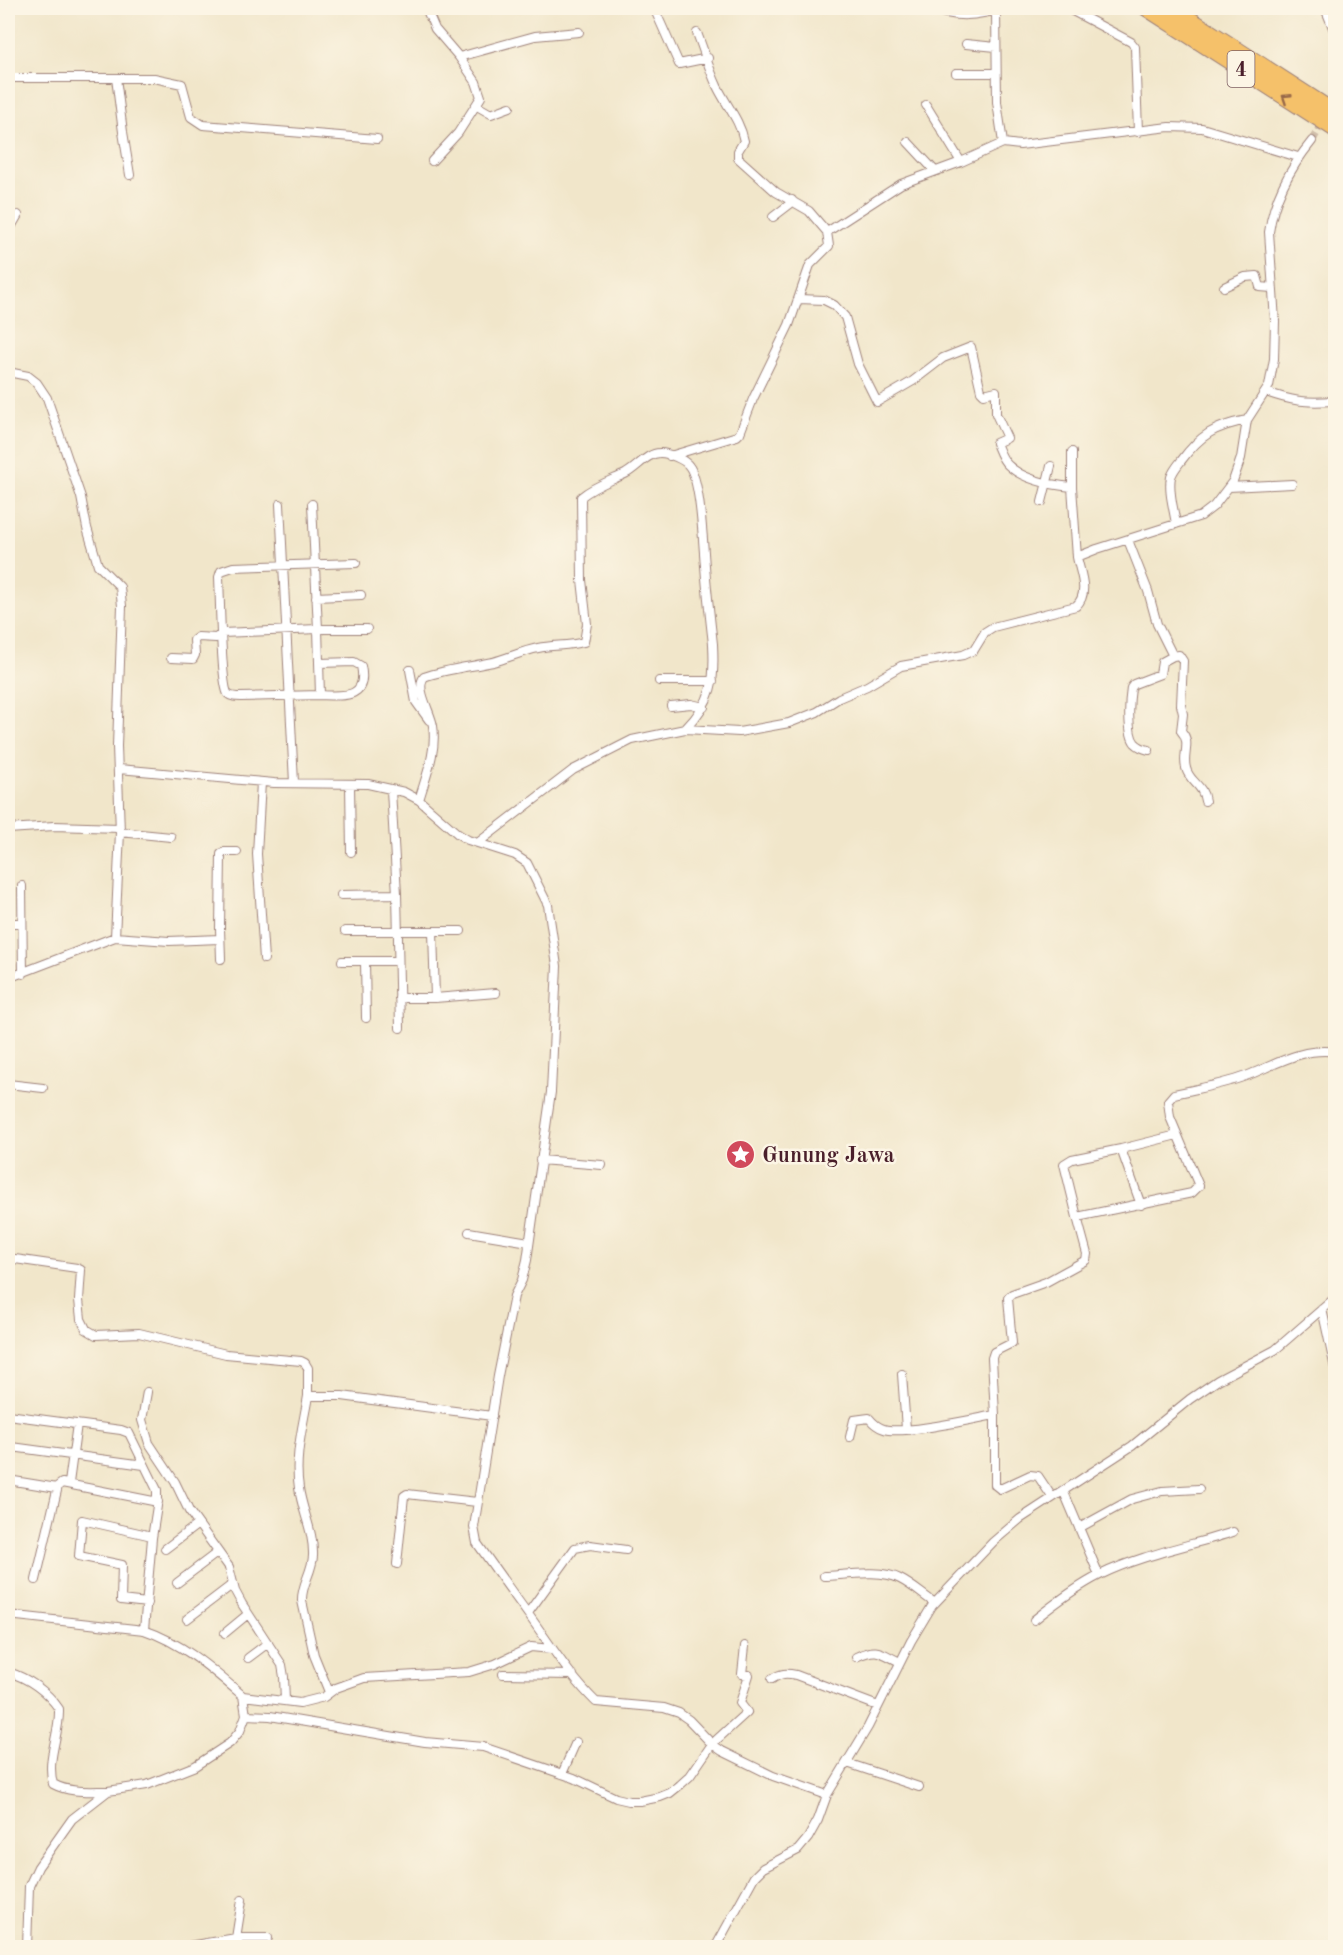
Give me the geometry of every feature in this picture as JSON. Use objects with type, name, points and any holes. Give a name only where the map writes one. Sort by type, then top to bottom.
[{"type":"highway","name":"4","points":[[1146,8],[1335,130]]},
{"type":"highway","name":"4","points":[[1173,8],[1335,113]]},
{"type":"street","points":[[426,8],[435,29],[459,57],[476,82],[481,97],[458,133],[432,161]]},
{"type":"street","points":[[654,8],[679,64],[708,58]]},
{"type":"street","points":[[928,8],[957,16],[976,16],[1006,8]]},
{"type":"street","points":[[1067,8],[1131,42],[1135,47],[1138,132]]},
{"type":"street","points":[[1325,8],[1335,35]]},
{"type":"street","points":[[996,10],[996,73],[1003,143]]},
{"type":"street","points":[[459,57],[535,36],[579,32]]},
{"type":"street","points":[[670,456],[737,436],[740,433],[753,399],[789,325],[810,265],[830,246],[827,232],[809,211],[776,192],[738,158],[738,151],[744,141],[741,129],[717,86],[708,58],[696,33]]},
{"type":"street","points":[[966,44],[996,47]]},
{"type":"street","points":[[956,74],[996,73]]},
{"type":"street","points":[[8,78],[154,78],[182,84],[191,117],[203,125],[377,139]]},
{"type":"street","points":[[117,78],[130,175]]},
{"type":"street","points":[[926,105],[961,162]]},
{"type":"street","points":[[477,106],[491,114],[510,107]]},
{"type":"street","points":[[827,232],[901,184],[961,162],[1003,143],[1020,146],[1169,127],[1202,128],[1298,157]]},
{"type":"street","points":[[1077,557],[1201,516],[1215,506],[1229,487],[1241,458],[1247,420],[1269,386],[1274,359],[1275,321],[1270,222],[1279,191],[1298,157],[1312,141]]},
{"type":"street","points":[[908,142],[934,171]]},
{"type":"street","points":[[773,218],[792,200]]},
{"type":"street","points":[[8,232],[18,215]]},
{"type":"street","points":[[1224,287],[1245,278],[1257,276],[1260,286],[1272,288]]},
{"type":"street","points":[[799,299],[824,300],[834,305],[845,316],[858,364],[877,402],[914,381],[943,358],[971,347],[981,391],[984,394],[996,391],[996,414],[1007,438],[996,443],[1007,464],[1045,483],[1072,487]]},
{"type":"street","points":[[8,372],[28,376],[38,383],[47,398],[81,497],[98,565],[118,584],[122,591],[117,746],[119,830],[116,936]]},
{"type":"street","points":[[1266,392],[1291,401],[1305,403],[1332,401]]},
{"type":"street","points":[[1176,524],[1171,490],[1173,472],[1201,436],[1227,425],[1247,420]]},
{"type":"street","points":[[478,842],[573,770],[632,740],[685,729],[739,732],[789,723],[817,712],[901,666],[963,655],[974,650],[985,632],[993,627],[1076,606],[1081,601],[1084,591],[1077,557],[1072,452]]},
{"type":"street","points":[[418,800],[434,748],[433,726],[421,685],[424,676],[447,669],[494,662],[536,649],[559,645],[570,646],[584,642],[587,624],[582,580],[581,496],[660,453],[683,461],[690,466],[694,477],[713,644],[714,681],[710,695],[685,729]]},
{"type":"street","points":[[1042,502],[1051,466]]},
{"type":"street","points":[[1229,487],[1292,484]]},
{"type":"street","points":[[280,504],[294,783]]},
{"type":"street","points":[[312,504],[320,695]]},
{"type":"street","points":[[1128,540],[1148,591],[1157,624],[1173,656]]},
{"type":"street","points":[[319,663],[354,662],[361,666],[363,674],[361,685],[348,696],[230,696],[226,692],[224,683],[219,577],[221,571],[233,567],[356,563]]},
{"type":"street","points":[[316,597],[361,595]]},
{"type":"street","points":[[171,658],[193,659],[194,638],[216,638],[222,633],[367,629]]},
{"type":"street","points":[[1149,750],[1137,746],[1132,736],[1131,688],[1134,684],[1160,674],[1163,660],[1179,655],[1183,661],[1181,705],[1184,714],[1181,731],[1186,736],[1187,742],[1185,764],[1187,772],[1201,787],[1205,801]]},
{"type":"street","points":[[410,670],[416,702],[433,726]]},
{"type":"street","points":[[659,681],[714,681]]},
{"type":"street","points":[[671,706],[691,704],[704,706]]},
{"type":"street","points":[[119,769],[261,782],[368,784],[404,792],[418,800],[468,840],[515,855],[527,863],[548,905],[557,966],[551,1092],[530,1242],[522,1280],[514,1296],[477,1502],[474,1527],[477,1543],[551,1648],[596,1702],[664,1708],[689,1720],[712,1744],[773,1776],[827,1795]]},
{"type":"street","points":[[261,782],[257,854],[264,959]]},
{"type":"street","points":[[350,784],[351,852]]},
{"type":"street","points":[[391,790],[397,894],[400,1029]]},
{"type":"street","points":[[8,829],[54,826],[119,830],[171,837]]},
{"type":"street","points":[[221,959],[221,854],[237,852]]},
{"type":"street","points":[[22,885],[23,974]]},
{"type":"street","points":[[341,895],[397,894]]},
{"type":"street","points":[[8,923],[22,923]]},
{"type":"street","points":[[345,931],[461,932]]},
{"type":"street","points":[[434,931],[435,998]]},
{"type":"street","points":[[8,978],[116,936],[169,940],[220,939]]},
{"type":"street","points":[[365,961],[366,1018]]},
{"type":"street","points":[[342,962],[398,961]]},
{"type":"street","points":[[399,998],[435,998],[496,993]]},
{"type":"street","points":[[1077,1217],[1192,1193],[1199,1186],[1170,1117],[1168,1101],[1174,1094],[1250,1074],[1292,1056],[1326,1051],[1335,1052]]},
{"type":"street","points":[[8,1084],[43,1088]]},
{"type":"street","points":[[1052,1497],[1038,1476],[1030,1475],[1000,1489],[995,1485],[992,1358],[994,1352],[1012,1343],[1008,1299],[1012,1294],[1046,1282],[1086,1260],[1087,1254],[1064,1164],[1072,1159],[1177,1135]]},
{"type":"street","points":[[1121,1149],[1141,1205]]},
{"type":"street","points":[[540,1160],[602,1165]]},
{"type":"street","points":[[469,1232],[530,1242]]},
{"type":"street","points":[[8,1258],[81,1270],[79,1300],[81,1319],[86,1329],[96,1335],[139,1333],[226,1354],[305,1363],[308,1368],[308,1396],[300,1435],[298,1486],[311,1535],[313,1557],[309,1577],[302,1592],[302,1601],[314,1655],[329,1692]]},
{"type":"street","points":[[715,1947],[754,1876],[763,1868],[798,1850],[808,1838],[818,1820],[827,1795],[935,1603],[993,1542],[1020,1519],[1132,1446],[1160,1422],[1218,1380],[1275,1350],[1335,1296]]},
{"type":"street","points":[[1322,1309],[1335,1373]]},
{"type":"street","points":[[902,1374],[906,1429]]},
{"type":"street","points":[[147,1392],[142,1420],[149,1443],[175,1482],[189,1512],[229,1567],[235,1591],[282,1665],[285,1701]]},
{"type":"street","points":[[308,1396],[342,1396],[492,1416]]},
{"type":"street","points":[[8,1415],[129,1433],[157,1490],[158,1502],[152,1536],[144,1630]]},
{"type":"street","points":[[850,1437],[851,1425],[859,1418],[869,1418],[876,1426],[886,1430],[945,1424],[995,1415]]},
{"type":"street","points":[[69,1483],[77,1424]]},
{"type":"street","points":[[12,1446],[144,1465]]},
{"type":"street","points":[[8,1480],[57,1488]]},
{"type":"street","points":[[36,1580],[57,1488],[62,1483],[158,1502]]},
{"type":"street","points":[[1079,1527],[1132,1499],[1162,1491],[1198,1489]]},
{"type":"street","points":[[1064,1490],[1099,1575]]},
{"type":"street","points":[[397,1564],[406,1494],[477,1502]]},
{"type":"street","points":[[147,1603],[121,1600],[122,1565],[80,1556],[82,1520],[152,1536]]},
{"type":"street","points":[[165,1549],[198,1524]]},
{"type":"street","points":[[1034,1620],[1064,1597],[1099,1575],[1131,1563],[1233,1533]]},
{"type":"street","points":[[528,1613],[575,1548],[590,1545],[626,1550]]},
{"type":"street","points":[[177,1582],[218,1552]]},
{"type":"street","points":[[825,1576],[877,1573],[889,1575],[900,1579],[935,1603]]},
{"type":"street","points":[[187,1619],[233,1584]]},
{"type":"street","points":[[225,1633],[248,1614]]},
{"type":"street","points":[[8,1632],[9,1615],[144,1630],[165,1637],[187,1651],[243,1696],[300,1703],[324,1697],[329,1692],[364,1678],[469,1672],[495,1664],[531,1647],[551,1648]]},
{"type":"street","points":[[248,1658],[268,1643]]},
{"type":"street","points":[[246,1715],[270,1716],[425,1742],[483,1748],[562,1774],[629,1801],[660,1797],[670,1793],[690,1776],[712,1744],[747,1713],[740,1703],[748,1675],[742,1674],[745,1646]]},
{"type":"street","points":[[856,1657],[869,1650],[900,1662]]},
{"type":"street","points":[[8,1671],[37,1686],[59,1710],[51,1758],[51,1775],[53,1784],[71,1791],[108,1791],[147,1785],[195,1766],[230,1743],[240,1731],[246,1715],[243,1696]]},
{"type":"street","points":[[503,1674],[573,1676]]},
{"type":"street","points":[[772,1679],[779,1674],[796,1675],[878,1706]]},
{"type":"street","points":[[562,1774],[576,1742]]},
{"type":"street","points":[[847,1763],[919,1787]]},
{"type":"street","points":[[27,1947],[29,1886],[33,1876],[54,1842],[72,1819],[108,1791]]},
{"type":"street","points":[[236,1938],[242,1900]]},
{"type":"street","points":[[177,1947],[236,1938],[268,1938]]},
{"type":"tunnel","points":[[1312,141],[1324,120]]},
{"type":"place","name":"Gunung Jawa","points":[[741,1154]]}]
